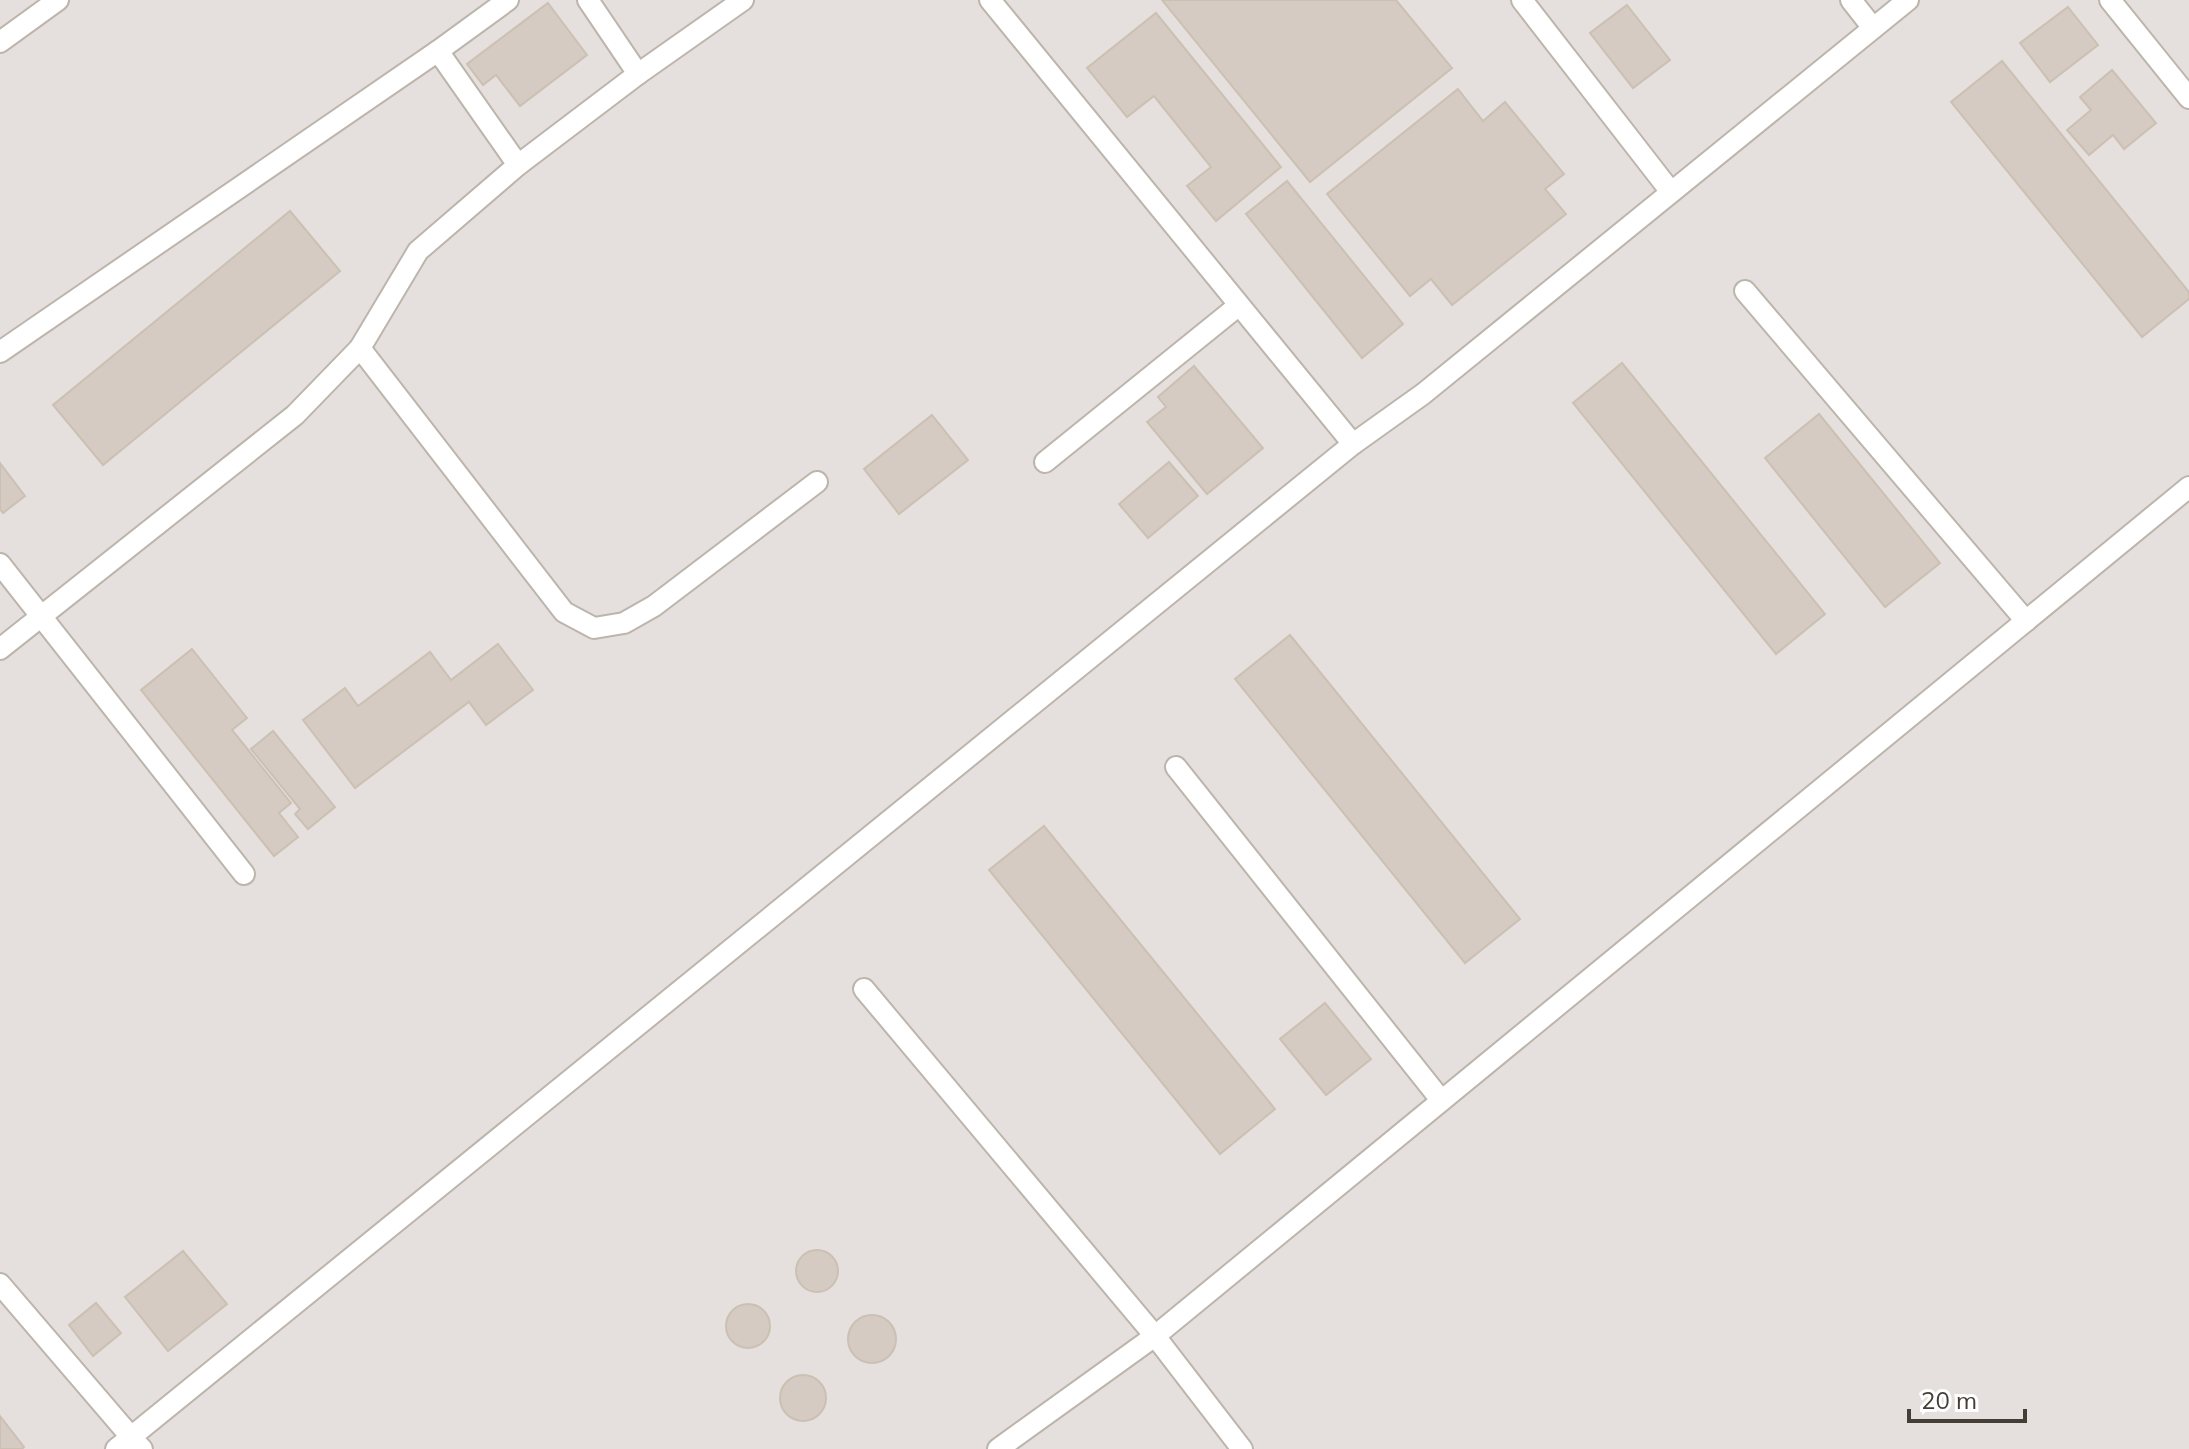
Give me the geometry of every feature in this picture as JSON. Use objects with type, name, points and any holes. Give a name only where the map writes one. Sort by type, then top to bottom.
[{"type":"lane","points":[[0,42],[58,0]]},
{"type":"lane","points":[[0,352],[508,0]]},
{"type":"lane","points":[[588,0],[638,74]]},
{"type":"lane","points":[[0,649],[295,415],[360,348],[418,251],[518,165],[638,74],[743,0]]},
{"type":"lane","points":[[990,0],[1353,444]]},
{"type":"lane","points":[[1522,0],[1671,192]]},
{"type":"lane","points":[[1851,0],[1873,28]]},
{"type":"lane","points":[[0,1284],[130,1445],[1353,444],[1423,394],[1908,0]]},
{"type":"lane","points":[[2110,0],[2189,98]]},
{"type":"lane","points":[[438,51],[518,165]]},
{"type":"lane","points":[[1745,291],[2026,621]]},
{"type":"lane","points":[[1045,462],[1238,306]]},
{"type":"lane","points":[[360,348],[564,612],[594,628],[624,623],[654,606],[817,482]]},
{"type":"lane","points":[[998,1449],[1155,1336],[2189,487]]},
{"type":"lane","points":[[0,564],[244,874]]},
{"type":"lane","points":[[1176,767],[1441,1100]]},
{"type":"lane","points":[[864,989],[1155,1336],[1242,1449]]},
{"type":"shaded area","points":[[0,0],[2189,0],[2189,1449],[0,1449]]},
{"type":"building","points":[[1162,0],[1396,0],[1452,68],[1310,182]]},
{"type":"building","points":[[548,3],[587,55],[520,106],[496,75],[483,85],[467,64]]},
{"type":"building","points":[[1627,5],[1670,60],[1633,88],[1590,33]]},
{"type":"building","points":[[2068,7],[2098,45],[2050,82],[2020,43]]},
{"type":"building","points":[[1156,13],[1281,167],[1216,221],[1187,186],[1211,167],[1154,96],[1127,117],[1087,68]]},
{"type":"building","points":[[2002,61],[2189,292],[2189,299],[2142,337],[1951,102]]},
{"type":"building","points":[[2112,70],[2156,123],[2124,149],[2113,135],[2089,155],[2067,130],[2091,110],[2080,97]]},
{"type":"building","points":[[1458,89],[1483,121],[1505,102],[1564,174],[1545,189],[1566,214],[1452,305],[1431,279],[1410,296],[1327,194]]},
{"type":"building","points":[[1287,181],[1403,324],[1362,358],[1246,214]]},
{"type":"building","points":[[290,211],[340,271],[103,465],[53,405]]},
{"type":"building","points":[[1622,363],[1825,614],[1776,654],[1573,403]]},
{"type":"building","points":[[1194,366],[1263,448],[1207,494],[1147,422],[1166,407],[1158,397]]},
{"type":"building","points":[[1819,414],[1940,563],[1885,607],[1765,458]]},
{"type":"building","points":[[932,415],[968,460],[899,514],[864,469]]},
{"type":"building","points":[[1169,462],[1198,496],[1148,538],[1119,504]]},
{"type":"building","points":[[0,463],[25,496],[3,513],[0,509]]},
{"type":"building","points":[[1290,635],[1520,919],[1465,963],[1235,679]]},
{"type":"building","points":[[498,644],[533,690],[486,725],[469,702],[355,788],[303,720],[345,688],[358,706],[430,652],[451,680]]},
{"type":"building","points":[[192,649],[247,718],[232,730],[291,803],[279,813],[298,837],[274,856],[141,690]]},
{"type":"building","points":[[273,731],[335,807],[308,829],[295,814],[300,809],[251,749]]},
{"type":"building","points":[[1044,826],[1275,1109],[1220,1154],[989,870]]},
{"type":"building","points":[[1325,1003],[1371,1059],[1326,1095],[1280,1039]]},
{"type":"building","points":[[817,1250],[832,1256],[838,1271],[832,1286],[817,1292],[802,1286],[796,1271],[802,1256]]},
{"type":"building","points":[[183,1251],[227,1304],[168,1351],[125,1297]]},
{"type":"building","points":[[96,1303],[121,1333],[93,1356],[69,1325]]},
{"type":"building","points":[[748,1304],[764,1310],[770,1326],[764,1342],[748,1348],[732,1342],[726,1326],[732,1310]]},
{"type":"building","points":[[872,1315],[881,1316],[889,1322],[895,1330],[895,1348],[889,1356],[881,1362],[872,1363],[863,1362],[855,1356],[849,1348],[848,1339],[849,1330],[855,1322],[863,1316]]},
{"type":"building","points":[[803,1375],[819,1382],[826,1398],[819,1414],[803,1421],[787,1414],[780,1398],[787,1382]]},
{"type":"building","points":[[0,1416],[24,1447],[22,1449],[0,1449]]}]
